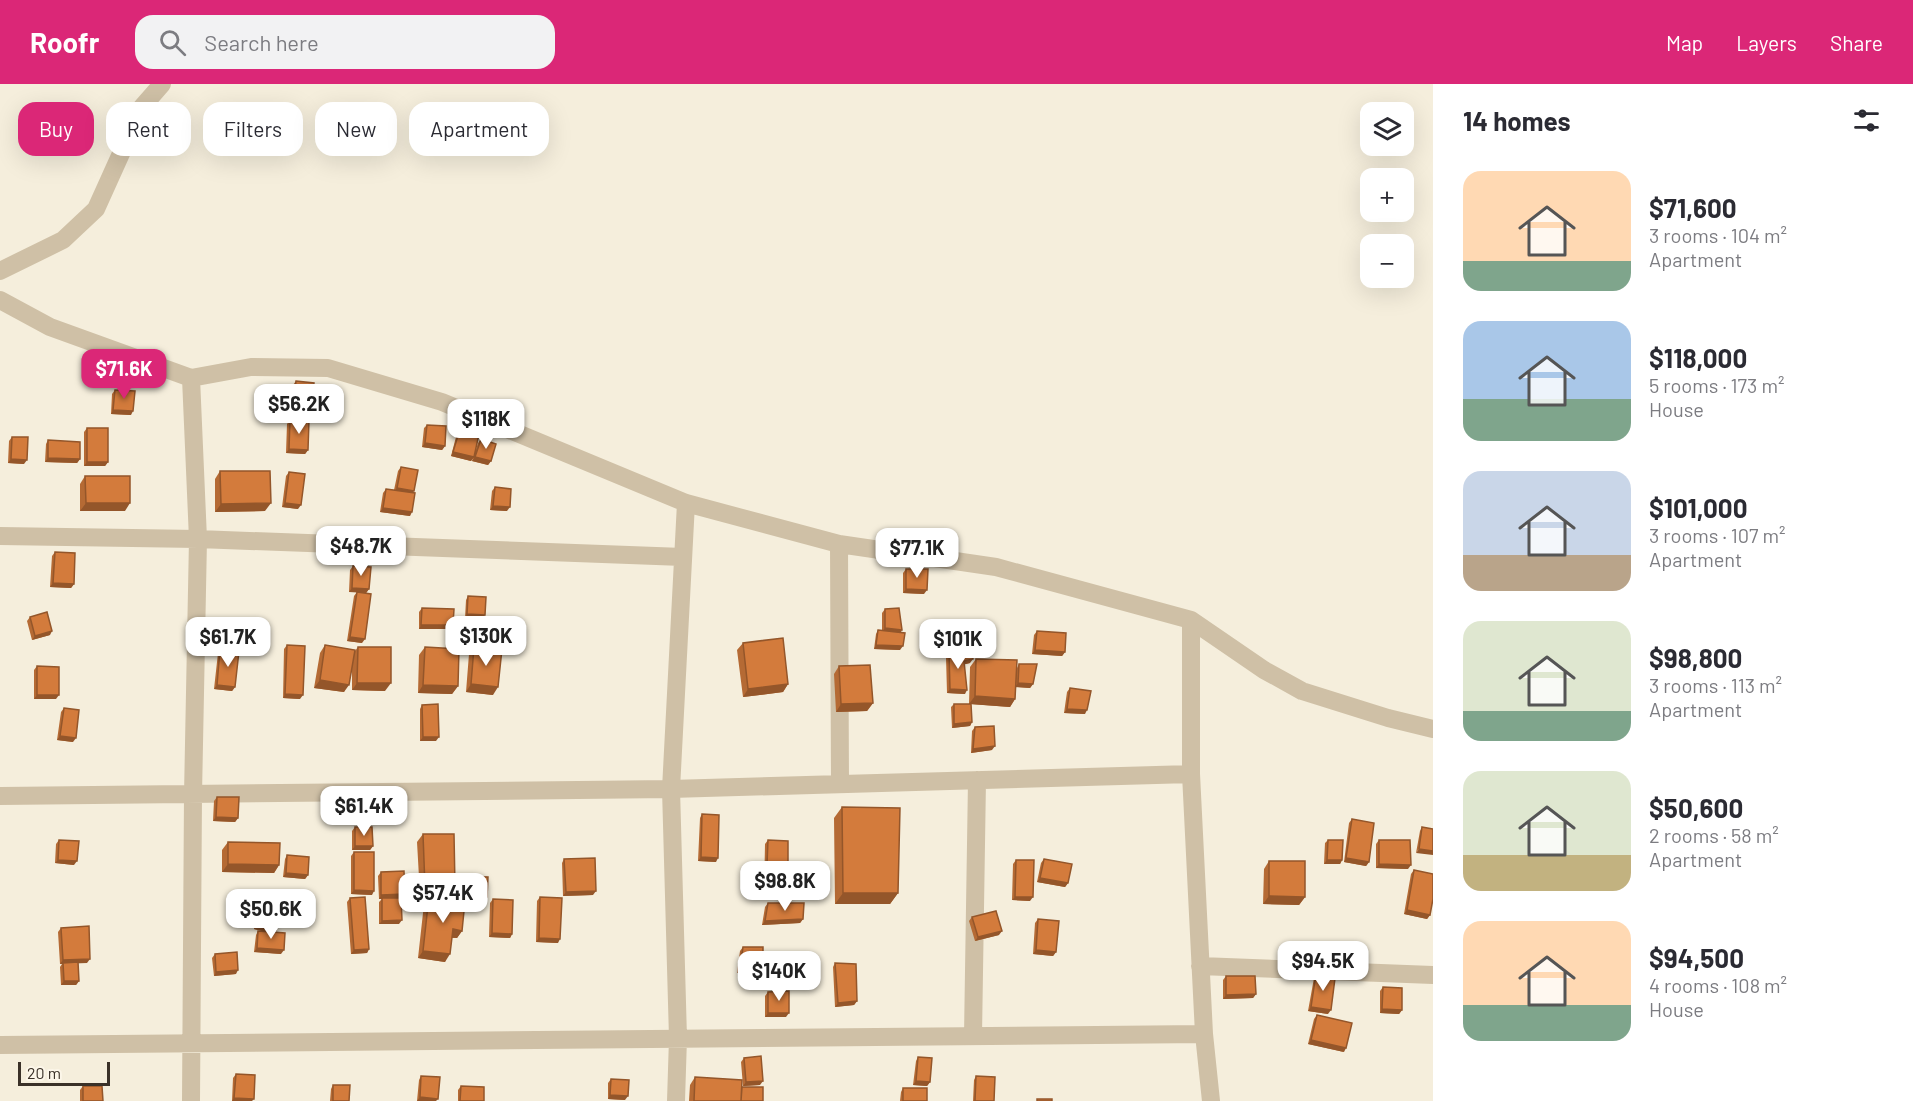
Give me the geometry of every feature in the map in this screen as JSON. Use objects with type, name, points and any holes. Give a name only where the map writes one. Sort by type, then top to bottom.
[{"type":"street","points":[[0,271],[63,240],[96,208],[142,107],[162,84]]},
{"type":"street","points":[[0,300],[50,327],[191,378],[251,367],[328,368],[442,402],[686,503],[839,544],[996,567],[1191,620],[1264,670],[1302,691],[1388,718],[1433,729]]},
{"type":"street","points":[[191,378],[198,539],[193,795],[191,1101]]},
{"type":"street","points":[[676,1101],[678,1038],[670,789],[686,503]]},
{"type":"street","points":[[0,536],[198,539],[683,557]]},
{"type":"street","points":[[839,544],[840,784]]},
{"type":"street","points":[[1191,620],[1191,774],[1204,1034],[1211,1101]]},
{"type":"street","points":[[0,796],[670,789],[1191,774]]},
{"type":"street","points":[[974,1036],[977,780]]},
{"type":"street","points":[[1200,966],[1433,975]]},
{"type":"street","points":[[0,1045],[1204,1034]]},
{"type":"building","points":[[296,381],[314,383],[310,418],[292,415]]},
{"type":"building","points":[[115,390],[135,391],[133,411],[113,410]]},
{"type":"building","points":[[290,420],[309,420],[308,450],[289,449]]},
{"type":"building","points":[[427,425],[446,426],[445,446],[425,443]]},
{"type":"building","points":[[87,428],[108,428],[108,462],[87,462]]},
{"type":"building","points":[[460,429],[479,434],[474,457],[453,452]]},
{"type":"building","points":[[12,437],[28,437],[27,460],[11,459]]},
{"type":"building","points":[[481,439],[496,444],[491,461],[475,457]]},
{"type":"building","points":[[48,440],[80,442],[80,459],[48,458]]},
{"type":"building","points":[[401,467],[418,470],[414,491],[397,488]]},
{"type":"building","points":[[220,471],[270,471],[271,503],[221,504]]},
{"type":"building","points":[[289,472],[305,474],[301,505],[285,503]]},
{"type":"building","points":[[85,476],[130,476],[130,503],[86,503]]},
{"type":"building","points":[[495,487],[511,489],[510,507],[493,506]]},
{"type":"building","points":[[386,489],[415,493],[412,512],[383,508]]},
{"type":"building","points":[[55,552],[75,553],[74,584],[53,583]]},
{"type":"building","points":[[353,566],[371,567],[369,589],[352,588]]},
{"type":"building","points":[[906,569],[928,569],[927,590],[906,589]]},
{"type":"building","points":[[357,592],[371,594],[365,639],[350,637]]},
{"type":"building","points":[[468,596],[486,597],[485,615],[467,614]]},
{"type":"building","points":[[422,608],[454,609],[453,625],[421,625]]},
{"type":"building","points":[[899,608],[902,630],[885,628],[885,609]]},
{"type":"building","points":[[47,612],[52,631],[35,636],[30,617]]},
{"type":"building","points":[[465,620],[487,620],[486,645],[465,644]]},
{"type":"building","points":[[878,630],[905,633],[903,646],[876,645]]},
{"type":"building","points":[[1037,631],[1066,633],[1065,652],[1035,650]]},
{"type":"building","points":[[976,632],[995,633],[992,651],[975,650]]},
{"type":"building","points":[[783,638],[788,684],[748,689],[743,643]]},
{"type":"building","points":[[287,645],[305,646],[303,695],[285,694]]},
{"type":"building","points":[[325,645],[355,650],[349,685],[320,680]]},
{"type":"building","points":[[358,647],[391,647],[391,683],[357,683]]},
{"type":"building","points":[[425,647],[459,649],[458,686],[423,685]]},
{"type":"building","points":[[474,647],[502,649],[498,687],[471,684]]},
{"type":"building","points":[[220,649],[239,651],[235,687],[217,685]]},
{"type":"building","points":[[949,653],[972,653],[973,659],[964,661],[967,690],[950,689]]},
{"type":"building","points":[[976,659],[1017,660],[1015,699],[975,696]]},
{"type":"building","points":[[1019,664],[1037,664],[1033,684],[1018,683]]},
{"type":"building","points":[[870,665],[873,703],[841,704],[839,666]]},
{"type":"building","points":[[37,666],[59,667],[59,695],[37,695]]},
{"type":"building","points":[[1070,688],[1091,691],[1087,710],[1067,709]]},
{"type":"building","points":[[438,704],[439,737],[423,737],[422,705]]},
{"type":"building","points":[[954,704],[971,704],[972,722],[954,724]]},
{"type":"building","points":[[64,708],[79,710],[76,738],[60,736]]},
{"type":"building","points":[[994,726],[995,746],[973,749],[975,727]]},
{"type":"building","points":[[217,797],[239,797],[238,818],[216,817]]},
{"type":"building","points":[[842,807],[900,808],[898,893],[843,893]]},
{"type":"building","points":[[702,814],[719,815],[718,858],[701,857]]},
{"type":"building","points":[[1352,819],[1374,823],[1369,862],[1346,858]]},
{"type":"building","points":[[355,827],[372,827],[373,846],[355,846]]},
{"type":"building","points":[[1422,827],[1433,829],[1433,851],[1419,849]]},
{"type":"building","points":[[423,834],[454,834],[455,886],[425,887]]},
{"type":"building","points":[[59,840],[79,841],[77,861],[58,860]]},
{"type":"building","points":[[768,840],[788,841],[788,888],[766,889]]},
{"type":"building","points":[[1328,840],[1343,840],[1342,860],[1327,860]]},
{"type":"building","points":[[1379,840],[1410,840],[1411,865],[1379,864]]},
{"type":"building","points":[[228,842],[280,843],[279,865],[228,864]]},
{"type":"building","points":[[354,852],[374,852],[374,891],[354,890]]},
{"type":"building","points":[[287,855],[309,857],[308,875],[286,873]]},
{"type":"building","points":[[595,858],[596,891],[566,892],[564,859]]},
{"type":"building","points":[[1044,859],[1072,864],[1068,883],[1040,878]]},
{"type":"building","points":[[1016,860],[1034,860],[1033,897],[1015,897]]},
{"type":"building","points":[[1269,861],[1305,861],[1305,897],[1269,896]]},
{"type":"building","points":[[1414,870],[1433,874],[1433,899],[1430,915],[1407,910]]},
{"type":"building","points":[[404,871],[405,894],[381,895],[381,872]]},
{"type":"building","points":[[455,876],[488,877],[487,897],[454,895]]},
{"type":"building","points":[[264,891],[284,896],[276,930],[256,925]]},
{"type":"building","points":[[429,896],[465,901],[462,931],[453,929],[450,954],[423,951]]},
{"type":"building","points":[[365,897],[369,949],[354,950],[350,898]]},
{"type":"building","points":[[540,897],[562,898],[560,939],[539,938]]},
{"type":"building","points":[[382,898],[401,898],[402,920],[382,921]]},
{"type":"building","points":[[493,899],[513,900],[512,934],[492,933]]},
{"type":"building","points":[[768,903],[804,903],[803,919],[765,921]]},
{"type":"building","points":[[996,911],[1002,931],[978,937],[972,917]]},
{"type":"building","points":[[1038,919],[1059,921],[1056,952],[1036,950]]},
{"type":"building","points":[[89,926],[90,959],[63,960],[61,928]]},
{"type":"building","points":[[258,931],[285,933],[284,950],[257,948]]},
{"type":"building","points":[[743,947],[763,947],[763,970],[740,969]]},
{"type":"building","points":[[237,952],[238,970],[216,972],[215,954]]},
{"type":"building","points":[[78,962],[79,981],[64,981],[63,963]]},
{"type":"building","points":[[835,963],[856,964],[857,1001],[838,1003]]},
{"type":"building","points":[[1316,974],[1335,978],[1331,1010],[1311,1007]]},
{"type":"building","points":[[1226,976],[1255,976],[1256,994],[1226,995]]},
{"type":"building","points":[[1383,987],[1402,988],[1402,1010],[1382,1009]]},
{"type":"building","points":[[789,991],[789,1013],[768,1013],[768,992]]},
{"type":"building","points":[[1317,1015],[1352,1023],[1346,1048],[1311,1040]]},
{"type":"building","points":[[761,1056],[763,1081],[746,1082],[744,1058]]},
{"type":"building","points":[[918,1057],[932,1058],[930,1082],[916,1081]]},
{"type":"building","points":[[236,1074],[255,1075],[254,1099],[234,1098]]},
{"type":"building","points":[[421,1076],[440,1077],[438,1099],[420,1097]]},
{"type":"building","points":[[976,1076],[995,1077],[994,1101],[975,1101]]},
{"type":"building","points":[[695,1077],[742,1080],[741,1101],[694,1101]]},
{"type":"building","points":[[611,1079],[629,1080],[628,1096],[610,1095]]},
{"type":"building","points":[[333,1085],[350,1085],[349,1101],[333,1101]]},
{"type":"building","points":[[83,1086],[102,1086],[103,1101],[83,1101]]},
{"type":"building","points":[[461,1086],[484,1087],[484,1101],[460,1101]]},
{"type":"building","points":[[742,1087],[763,1087],[763,1101],[741,1101]]},
{"type":"building","points":[[903,1088],[927,1088],[927,1101],[903,1101]]},
{"type":"building","points":[[1037,1099],[1052,1099],[1052,1101],[1037,1101]]}]
